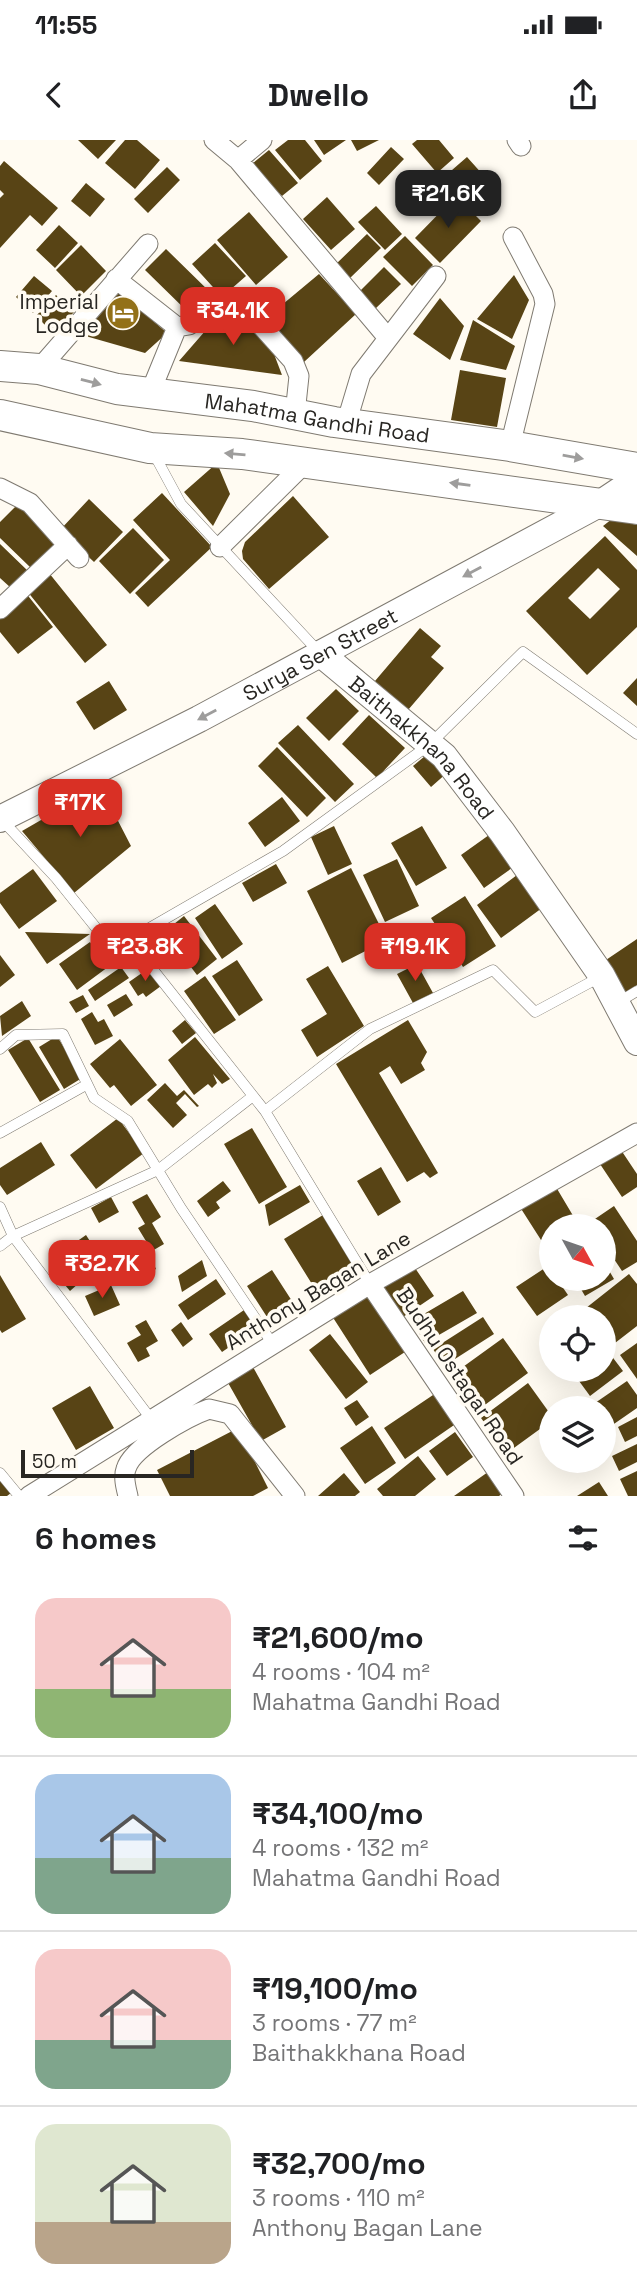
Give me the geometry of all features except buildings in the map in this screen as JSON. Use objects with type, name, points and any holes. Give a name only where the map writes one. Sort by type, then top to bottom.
[{"type":"main road","name":"Mahatma Gandhi Road","points":[[0,366],[39,369],[117,389],[253,406],[346,424],[510,446],[637,468]]},
{"type":"main road","points":[[0,415],[150,448],[305,463],[637,509]]},
{"type":"main road","name":"Surya Sen Street","points":[[0,819],[321,654],[601,503],[637,479]]},
{"type":"main road","name":"Baithakkhana Road","points":[[321,654],[444,756],[502,832],[602,976],[627,997],[637,1042]]},
{"type":"street","points":[[214,140],[238,160],[388,338]]},
{"type":"street","points":[[238,160],[262,140]]},
{"type":"street","points":[[510,446],[545,304],[543,294],[513,237]]},
{"type":"street","points":[[39,369],[148,244]]},
{"type":"street","points":[[346,424],[360,374],[436,276]]},
{"type":"street","points":[[116,279],[177,327],[190,325],[229,298],[241,303],[293,361],[299,376],[295,414]]},
{"type":"street","points":[[150,393],[177,327]]},
{"type":"street","points":[[220,547],[305,463]]},
{"type":"street","points":[[0,488],[30,503],[74,551],[0,609]]},
{"type":"street","name":"Anthony Bagan Lane","points":[[29,1496],[370,1284],[637,1133]]},
{"type":"street","name":"Budhu Ostagar Road","points":[[370,1284],[514,1496]]},
{"type":"street","points":[[128,1496],[125,1470],[131,1458],[152,1441],[209,1409],[230,1415],[295,1496]]},
{"type":"lane","name":"Baithakkhana Road","points":[[150,448],[181,504],[321,654]]},
{"type":"lane","points":[[0,819],[56,878],[113,949],[283,851],[429,745],[523,652],[637,734]]},
{"type":"lane","name":"Budhu Ostagar Road","points":[[128,939],[265,1111],[370,1284]]},
{"type":"lane","points":[[265,1111],[370,1029],[493,970],[535,1012],[602,976]]},
{"type":"lane","points":[[0,1049],[16,1035],[63,1034],[94,1098],[128,1121],[272,1343]]},
{"type":"lane","points":[[0,1133],[86,1084]]},
{"type":"lane","points":[[0,1246],[13,1236],[158,1170],[253,1096]]},
{"type":"lane","points":[[0,1207],[13,1236],[151,1419]]},
{"type":"lane","points":[[0,1473],[19,1496]]},
{"type":"place","name":"Imperial Lodge","points":[[123,313]]}]
